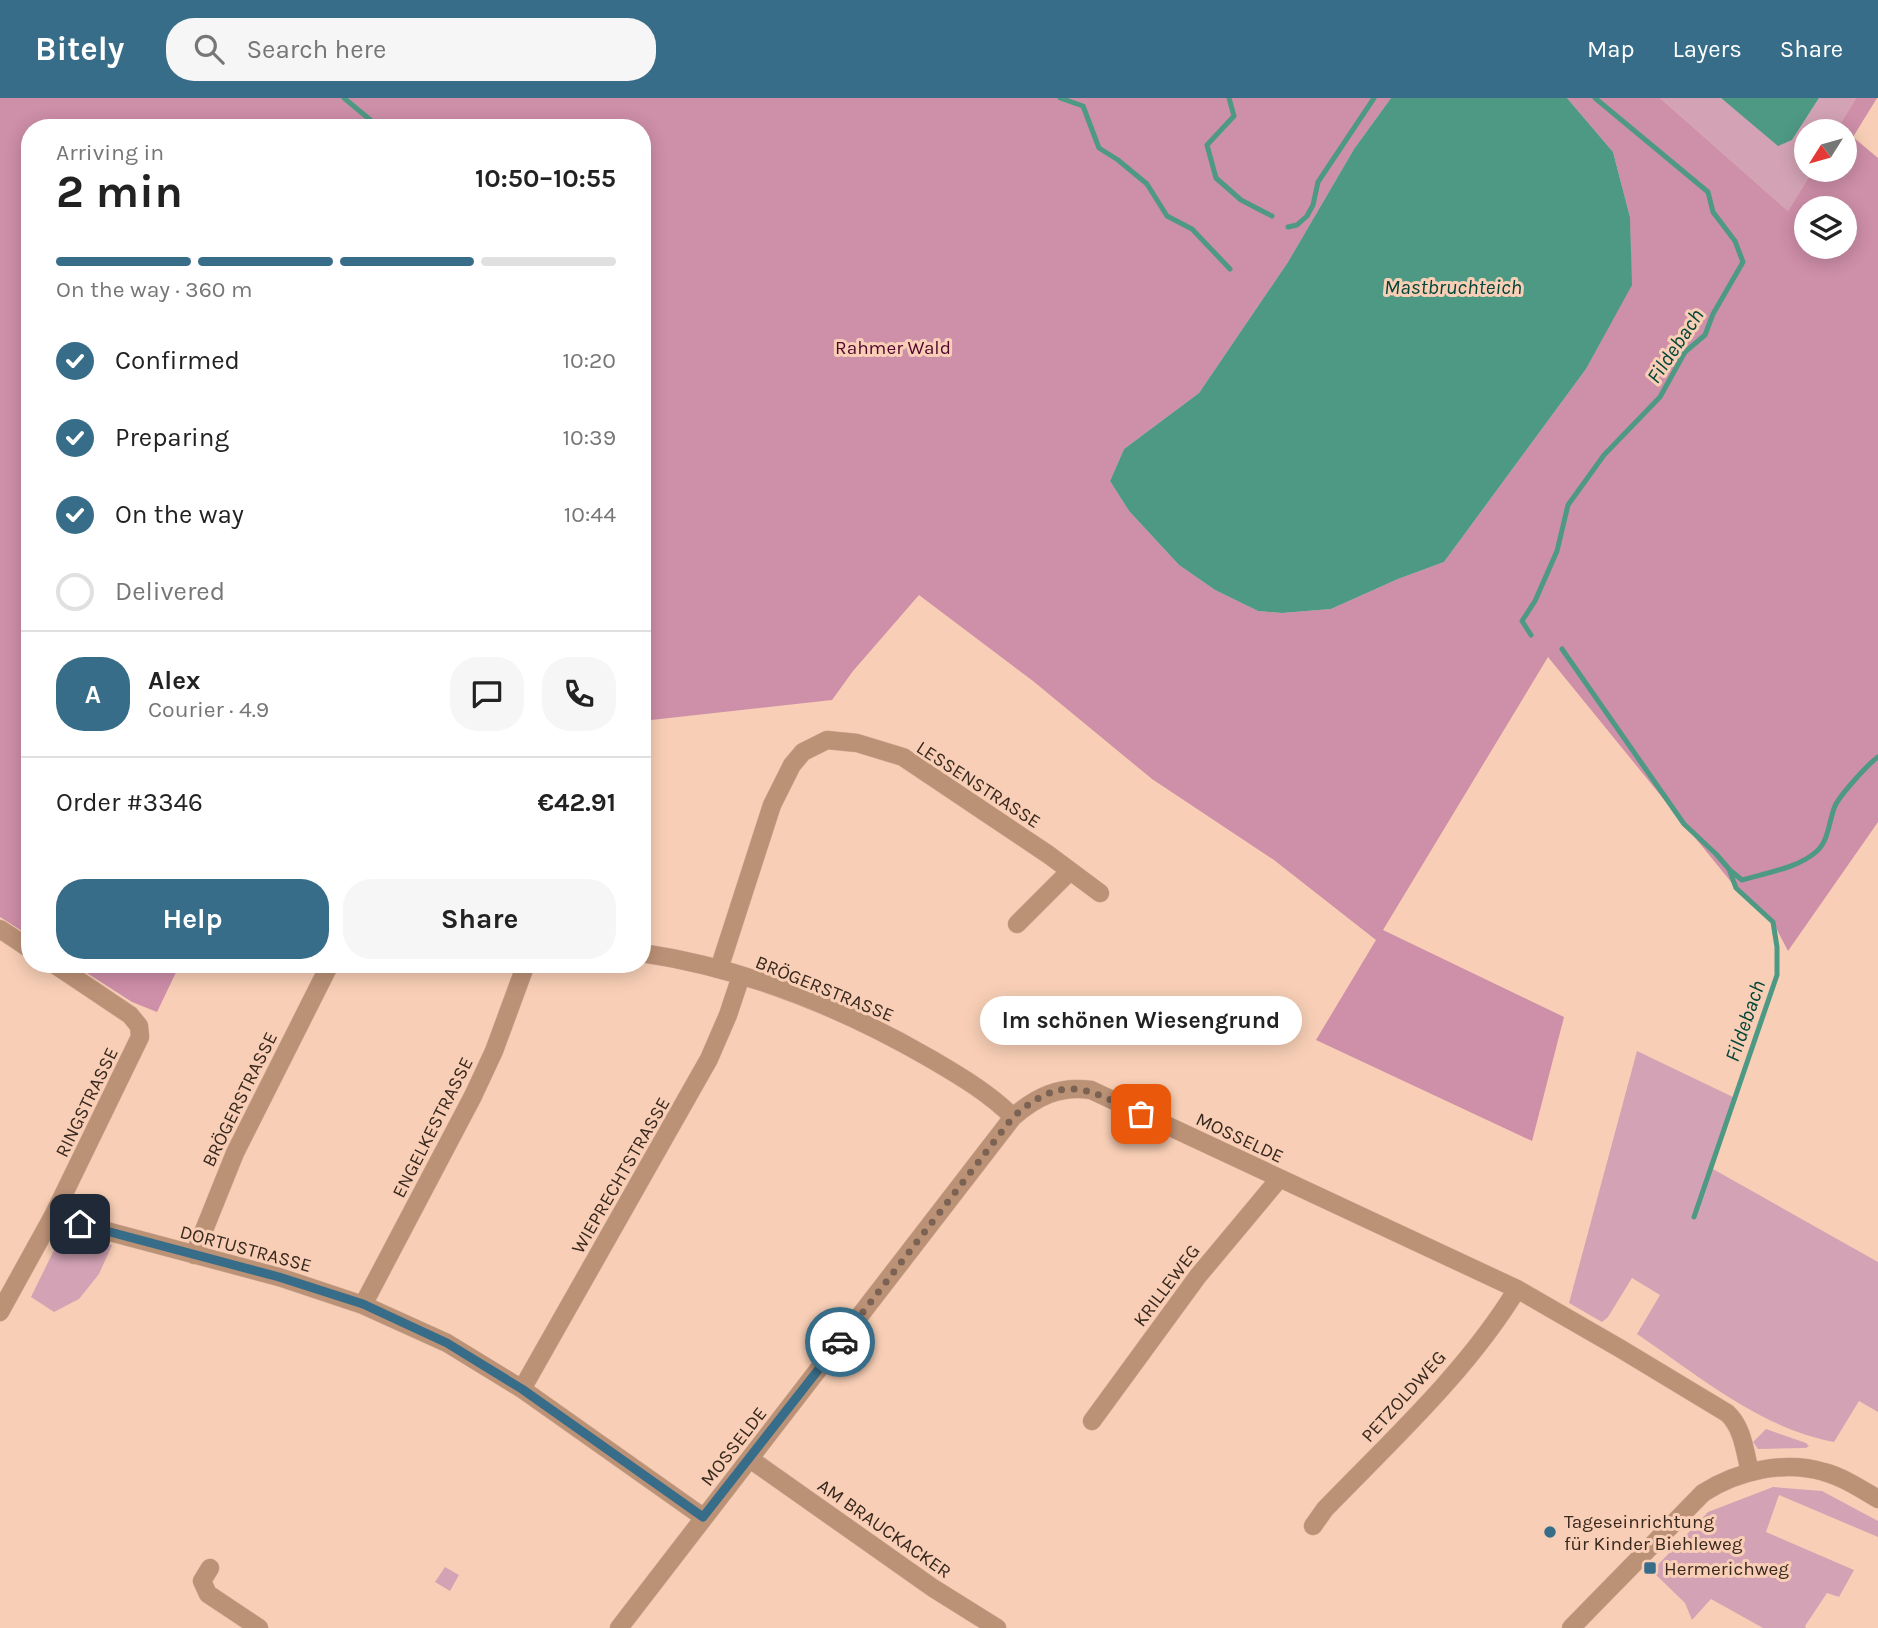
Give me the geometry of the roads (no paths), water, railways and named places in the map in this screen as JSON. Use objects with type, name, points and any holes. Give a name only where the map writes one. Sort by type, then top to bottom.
[{"type":"street","name":"LESSENSTRASSE","points":[[719,969],[772,805],[792,765],[803,752],[827,740],[857,743],[903,757],[1100,892]]},
{"type":"street","points":[[1017,924],[1070,871]]},
{"type":"street","points":[[0,929],[21,942]]},
{"type":"street","name":"BRÖGERSTRASSE","points":[[651,955],[719,969],[826,1006],[905,1044],[956,1073],[995,1099],[1013,1117]]},
{"type":"street","name":"RINGSTRASSE","points":[[54,1214],[140,1037],[139,1026],[130,1015],[67,973]]},
{"type":"street","name":"BRÖGERSTRASSE","points":[[194,1255],[235,1153],[325,973]]},
{"type":"street","name":"ENGELKESTRASSE","points":[[363,1304],[473,1096],[494,1051],[523,973]]},
{"type":"street","name":"WIEPRECHTSTRASSE","points":[[522,1389],[709,1059],[741,976]]},
{"type":"street","name":"MOSSELDE","points":[[619,1628],[1013,1117],[1023,1108],[1052,1092],[1076,1088],[1091,1090],[1517,1289],[1727,1413],[1738,1428],[1751,1472]]},
{"type":"street","name":"KRILLEWEG","points":[[1092,1421],[1198,1276],[1279,1179]]},
{"type":"street","points":[[0,1312],[54,1214]]},
{"type":"street","name":"DORTUSTRASSE","points":[[54,1214],[80,1224],[279,1277],[363,1304],[447,1343],[522,1389],[703,1517]]},
{"type":"street","name":"PETZOLDWEG","points":[[1313,1526],[1325,1508],[1447,1380],[1501,1314],[1517,1289]]},
{"type":"street","name":"AM BRAUCKACKER","points":[[750,1460],[987,1626]]},
{"type":"street","points":[[1571,1628],[1703,1493],[1727,1480],[1775,1468],[1815,1470],[1853,1484],[1878,1499]]},
{"type":"street","points":[[210,1568],[202,1581],[208,1594],[258,1628]]},
{"type":"water","name":"Mastbruchteich","points":[[1391,98],[1567,98],[1613,152],[1630,217],[1632,285],[1586,369],[1444,562],[1331,609],[1282,613],[1258,611],[1215,590],[1179,565],[1129,511],[1110,481],[1124,449],[1199,393],[1288,262],[1354,149]]},
{"type":"water","points":[[1721,98],[1819,98],[1806,119],[1794,119],[1792,140],[1778,146]]},
{"type":"waterway","points":[[344,98],[369,119]]},
{"type":"waterway","points":[[1060,98],[1083,106],[1099,148],[1147,184],[1167,216],[1192,229],[1230,269]]},
{"type":"waterway","name":"Fildebach","points":[[1229,98],[1234,116],[1207,145],[1216,178],[1241,200],[1272,216]]},
{"type":"waterway","name":"Fildebach","points":[[1288,227],[1297,225],[1307,216],[1313,205],[1318,182],[1374,98]]},
{"type":"waterway","name":"Fildebach","points":[[1531,635],[1522,621],[1535,601],[1557,551],[1568,505],[1604,455],[1660,397],[1685,352],[1705,335],[1713,314],[1743,262],[1735,241],[1713,212],[1708,192],[1595,98]]},
{"type":"waterway","name":"Fildebach","points":[[1562,649],[1684,824],[1729,869],[1736,888],[1773,922],[1777,947],[1777,975],[1694,1217]]},
{"type":"waterway","points":[[1731,871],[1742,880],[1810,857],[1824,841],[1838,801],[1878,757]]},
{"type":"place","name":"Im schönen Wiesengrund","points":[[1141,1114]]},
{"type":"place","name":"Tageseinrichtung für Kinder Biehleweg","points":[[1550,1532]]},
{"type":"place","name":"Hermerichweg","points":[[1650,1568]]},
{"type":"park label","name":"Rahmer Wald","points":[[893,347]]}]
